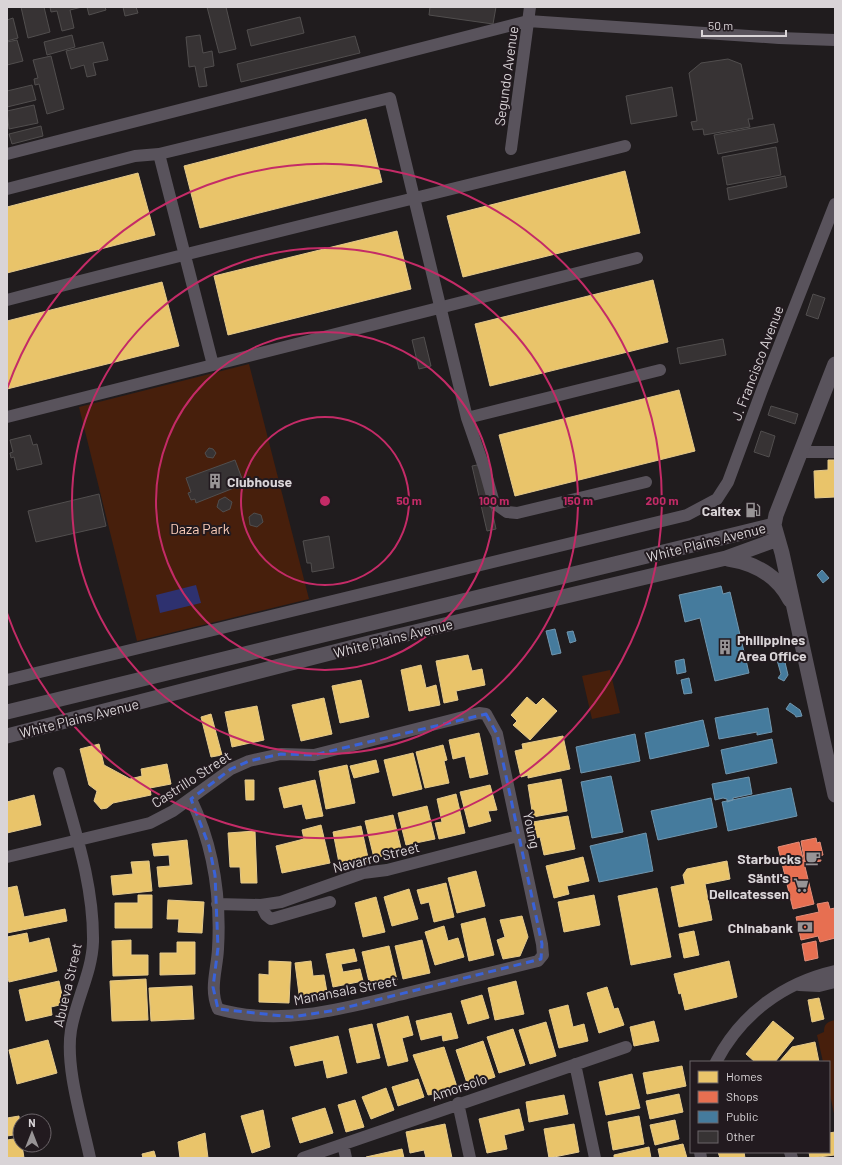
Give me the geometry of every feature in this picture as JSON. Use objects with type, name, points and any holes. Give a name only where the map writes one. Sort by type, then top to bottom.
[{"type":"street","name":"Segundo Avenue","points":[[511,149],[530,7]]},
{"type":"street","points":[[7,154],[528,21],[779,38],[835,40]]},
{"type":"street","points":[[7,189],[135,156],[159,154],[390,98],[467,418],[484,467],[494,503],[507,512],[517,513],[646,482]]},
{"type":"street","points":[[7,300],[184,254],[415,199],[625,146]]},
{"type":"street","points":[[159,154],[212,365]]},
{"type":"street","name":"J. Francisco Avenue","points":[[7,680],[688,515],[717,499],[728,482],[762,390],[835,204]]},
{"type":"street","points":[[7,417],[441,309],[637,258]]},
{"type":"street","points":[[835,364],[802,452],[776,515],[776,532],[835,795]]},
{"type":"street","points":[[467,418],[660,370]]},
{"type":"street","points":[[802,452],[832,452]]},
{"type":"street","name":"White Plains Avenue","points":[[7,736],[373,642],[726,558],[776,532]]},
{"type":"street","name":"White Plains Avenue","points":[[7,712],[368,623],[776,532]]},
{"type":"street","points":[[726,558],[743,561],[765,571],[785,591],[794,610]]},
{"type":"street","points":[[368,623],[373,642]]},
{"type":"street","name":"Castrillo Street","points":[[7,857],[150,823],[173,811],[230,770],[248,761],[281,754],[314,755],[479,714],[486,714]]},
{"type":"street","name":"Young","points":[[486,714],[497,734],[542,944],[543,955]]},
{"type":"street","name":"Abueva Street","points":[[59,773],[86,874],[93,943],[88,974],[71,1030],[70,1056],[90,1158]]},
{"type":"street","name":"Manansala Street","points":[[191,799],[201,820],[210,846],[217,904],[218,948],[213,987],[214,1000],[218,1009],[232,1013],[292,1017],[336,1010],[538,961],[543,955]]},
{"type":"street","name":"Navarro Street","points":[[217,904],[261,906],[281,902],[363,873],[387,870],[518,836]]},
{"type":"street","points":[[261,906],[271,920],[330,902]]},
{"type":"street","points":[[718,1061],[729,1040],[763,1003],[798,985],[819,986],[831,978]]},
{"type":"street","name":"Amorsolo","points":[[303,1158],[458,1103],[626,1047]]},
{"type":"street","points":[[575,1064],[595,1158]]},
{"type":"street","points":[[458,1103],[470,1158]]},
{"type":"street","points":[[343,1144],[346,1158]]},
{"type":"highlighted area","points":[[486,714],[497,734],[542,944],[541,959],[336,1010],[292,1017],[218,1009],[213,987],[218,948],[215,875],[209,846],[191,799],[231,769],[249,761],[281,754],[314,755]]},
{"type":"green space","name":"Daza Park","points":[[249,364],[309,599],[137,641],[79,407]]},
{"type":"green space","points":[[610,670],[620,713],[592,719],[582,676]]},
{"type":"green space","points":[[835,1020],[835,1118],[830,1095],[830,1061],[823,1061],[817,1035],[824,1032],[826,1024]]},
{"type":"shaded area","points":[[196,585],[201,603],[160,613],[156,595]]},
{"type":"building: Homes","points":[[366,119],[382,182],[200,228],[184,166]]},
{"type":"building: Homes","points":[[625,171],[640,233],[463,277],[447,216]]},
{"type":"building: Homes","points":[[138,173],[155,235],[7,273],[7,207]]},
{"type":"building: Homes","points":[[397,231],[411,289],[228,335],[214,276]]},
{"type":"building: Homes","points":[[653,280],[668,342],[490,386],[475,324]]},
{"type":"building: Homes","points":[[162,282],[179,346],[7,389],[7,321]]},
{"type":"building: Homes","points":[[679,390],[695,451],[515,496],[499,435]]},
{"type":"building: Homes","points":[[828,460],[835,460],[835,497],[815,498],[814,471],[828,470]]},
{"type":"building: Homes","points":[[468,655],[472,671],[482,669],[485,685],[456,691],[458,700],[444,703],[436,661]]},
{"type":"building: Homes","points":[[421,665],[426,688],[436,685],[440,705],[409,711],[401,670]]},
{"type":"building: Homes","points":[[361,680],[369,717],[340,723],[332,686]]},
{"type":"building: Homes","points":[[527,697],[536,705],[543,698],[557,711],[530,740],[513,725],[517,721],[511,715]]},
{"type":"building: Homes","points":[[324,698],[332,734],[301,741],[292,705]]},
{"type":"building: Homes","points":[[257,706],[264,740],[232,747],[225,712]]},
{"type":"building: Homes","points":[[211,714],[222,755],[211,757],[201,717]]},
{"type":"building: Homes","points":[[479,733],[488,774],[470,778],[465,756],[453,759],[449,740]]},
{"type":"building: Homes","points":[[563,736],[570,769],[528,778],[528,775],[521,777],[515,751],[523,749],[522,744]]},
{"type":"building: Homes","points":[[99,744],[104,765],[130,779],[142,776],[141,769],[167,764],[171,784],[150,788],[151,795],[113,803],[107,808],[101,809],[94,801],[97,791],[89,785],[80,749]]},
{"type":"building: Homes","points":[[443,745],[447,760],[444,761],[449,783],[425,788],[416,752]]},
{"type":"building: Homes","points":[[413,753],[422,789],[393,796],[384,760]]},
{"type":"building: Homes","points":[[376,760],[379,772],[354,778],[350,766]]},
{"type":"building: Homes","points":[[347,765],[355,803],[326,809],[319,771]]},
{"type":"building: Homes","points":[[561,779],[567,811],[533,817],[528,785]]},
{"type":"building: Homes","points":[[245,780],[254,780],[254,800],[246,800]]},
{"type":"building: Homes","points":[[315,780],[323,816],[306,819],[302,804],[284,808],[279,788]]},
{"type":"building: Homes","points":[[490,785],[497,810],[488,811],[491,821],[469,827],[460,792]]},
{"type":"building: Homes","points":[[456,794],[465,833],[439,839],[435,823],[442,822],[437,799]]},
{"type":"building: Homes","points":[[34,795],[41,825],[7,833],[7,802]]},
{"type":"building: Homes","points":[[427,806],[435,839],[406,845],[398,813]]},
{"type":"building: Homes","points":[[393,815],[402,852],[374,858],[365,821]]},
{"type":"building: Homes","points":[[568,816],[575,849],[544,855],[540,837],[536,838],[533,822]]},
{"type":"building: Homes","points":[[321,825],[330,863],[282,873],[276,846],[304,839],[302,830]]},
{"type":"building: Homes","points":[[361,826],[369,862],[340,868],[333,832]]},
{"type":"building: Homes","points":[[255,831],[257,883],[241,883],[240,867],[230,867],[228,833]]},
{"type":"building: Homes","points":[[187,840],[192,884],[159,887],[157,867],[170,866],[169,855],[154,856],[152,844]]},
{"type":"building: Homes","points":[[583,857],[589,881],[567,886],[569,894],[554,898],[546,866]]},
{"type":"building: Homes","points":[[149,861],[152,891],[113,895],[111,876],[133,874],[131,862]]},
{"type":"building: Homes","points":[[727,861],[730,879],[705,884],[712,920],[679,927],[671,887],[685,884],[683,875],[687,869]]},
{"type":"building: Homes","points":[[476,871],[485,906],[457,913],[448,878]]},
{"type":"building: Homes","points":[[446,883],[454,917],[434,922],[429,902],[421,904],[417,890]]},
{"type":"building: Homes","points":[[17,886],[24,917],[65,909],[67,921],[7,933],[7,888]]},
{"type":"building: Homes","points":[[657,888],[671,957],[631,965],[618,896]]},
{"type":"building: Homes","points":[[409,889],[418,919],[392,926],[384,897]]},
{"type":"building: Homes","points":[[138,895],[152,895],[152,928],[115,928],[115,903],[138,903]]},
{"type":"building: Homes","points":[[594,895],[600,925],[564,932],[558,902]]},
{"type":"building: Homes","points":[[376,897],[385,932],[363,937],[355,903]]},
{"type":"building: Homes","points":[[168,900],[204,902],[202,933],[178,932],[179,919],[167,919]]},
{"type":"building: Homes","points":[[522,916],[528,937],[520,956],[503,959],[497,940],[505,937],[500,920]]},
{"type":"building: Homes","points":[[485,918],[494,955],[469,961],[461,924]]},
{"type":"building: Homes","points":[[444,926],[448,941],[458,938],[464,957],[435,965],[425,932]]},
{"type":"building: Homes","points":[[694,931],[699,955],[684,958],[679,934]]},
{"type":"building: Homes","points":[[27,933],[29,943],[49,938],[57,971],[9,982],[7,973],[7,937]]},
{"type":"building: Homes","points":[[131,940],[131,955],[148,955],[148,975],[113,976],[112,941]]},
{"type":"building: Homes","points":[[422,940],[430,973],[403,979],[395,946]]},
{"type":"building: Homes","points":[[177,942],[195,942],[195,974],[160,975],[160,953],[177,953]]},
{"type":"building: Homes","points":[[389,946],[397,980],[370,986],[362,952]]},
{"type":"building: Homes","points":[[354,949],[357,961],[341,964],[343,972],[360,969],[363,981],[333,987],[326,954]]},
{"type":"building: Homes","points":[[269,961],[291,962],[289,1003],[259,1002],[259,974],[269,975]]},
{"type":"building: Homes","points":[[311,961],[313,976],[324,975],[328,998],[300,1002],[295,963]]},
{"type":"building: Homes","points":[[729,961],[737,997],[685,1010],[674,974]]},
{"type":"building: Homes","points":[[146,979],[148,1020],[112,1021],[110,981]]},
{"type":"building: Homes","points":[[59,981],[64,1004],[51,1007],[52,1015],[26,1021],[19,990]]},
{"type":"building: Homes","points":[[516,981],[524,1014],[495,1020],[488,988]]},
{"type":"building: Homes","points":[[192,986],[194,1019],[151,1021],[149,988]]},
{"type":"building: Homes","points":[[607,987],[614,1009],[618,1008],[624,1025],[599,1033],[587,993]]},
{"type":"building: Homes","points":[[482,995],[489,1018],[468,1024],[461,1001]]},
{"type":"building: Homes","points":[[819,998],[824,1019],[812,1022],[808,1000]]},
{"type":"building: Homes","points":[[568,1005],[573,1027],[584,1024],[588,1041],[559,1048],[549,1010]]},
{"type":"building: Homes","points":[[451,1013],[458,1038],[443,1041],[442,1035],[421,1040],[416,1021]]},
{"type":"building: Homes","points":[[408,1016],[413,1035],[402,1038],[408,1061],[388,1066],[377,1024]]},
{"type":"building: Homes","points":[[654,1021],[659,1041],[634,1046],[630,1027]]},
{"type":"building: Homes","points":[[773,1021],[794,1038],[776,1061],[754,1061],[746,1054]]},
{"type":"building: Homes","points":[[546,1022],[556,1056],[530,1064],[519,1030]]},
{"type":"building: Homes","points":[[372,1024],[380,1058],[357,1063],[349,1029]]},
{"type":"building: Homes","points":[[513,1029],[525,1065],[499,1073],[487,1037]]},
{"type":"building: Homes","points":[[338,1036],[347,1073],[327,1078],[323,1060],[295,1066],[290,1047]]},
{"type":"building: Homes","points":[[48,1040],[57,1073],[17,1084],[9,1050]]},
{"type":"building: Homes","points":[[483,1041],[495,1077],[468,1086],[456,1050]]},
{"type":"building: Homes","points":[[815,1042],[819,1061],[780,1061],[792,1047]]},
{"type":"building: Homes","points":[[444,1047],[458,1090],[428,1095],[413,1055]]},
{"type":"building: Homes","points":[[682,1066],[686,1086],[647,1094],[643,1073]]},
{"type":"building: Homes","points":[[632,1074],[640,1108],[606,1115],[599,1082]]},
{"type":"building: Homes","points":[[418,1079],[424,1097],[398,1106],[392,1087]]},
{"type":"building: Homes","points":[[386,1088],[394,1110],[371,1119],[362,1097]]},
{"type":"building: Homes","points":[[679,1094],[683,1112],[650,1119],[646,1101]]},
{"type":"building: Homes","points":[[564,1095],[568,1114],[529,1122],[526,1102]]},
{"type":"building: Homes","points":[[355,1100],[364,1127],[346,1132],[338,1105]]},
{"type":"building: Homes","points":[[325,1108],[333,1133],[300,1143],[292,1118]]},
{"type":"building: Homes","points":[[519,1109],[524,1130],[504,1135],[507,1149],[487,1153],[479,1119]]},
{"type":"building: Homes","points":[[263,1110],[270,1147],[252,1153],[241,1116]]},
{"type":"building: Homes","points":[[639,1116],[644,1144],[613,1150],[608,1122]]},
{"type":"building: Homes","points":[[12,1117],[12,1135],[7,1136],[7,1118]]},
{"type":"building: Homes","points":[[675,1120],[679,1139],[655,1145],[650,1125]]},
{"type":"building: Homes","points":[[445,1124],[452,1158],[426,1158],[424,1150],[410,1153],[406,1132]]},
{"type":"building: Homes","points":[[574,1124],[579,1152],[549,1158],[544,1129]]},
{"type":"building: Homes","points":[[835,1132],[835,1155],[810,1158],[809,1153],[830,1153],[830,1133]]},
{"type":"building: Homes","points":[[205,1133],[208,1158],[180,1158],[178,1142]]},
{"type":"building: Homes","points":[[12,1139],[12,1153],[23,1153],[24,1158],[7,1158],[7,1140]]},
{"type":"building: Homes","points":[[683,1144],[687,1158],[660,1158],[658,1149]]},
{"type":"building: Homes","points":[[649,1147],[651,1158],[614,1158],[614,1155]]},
{"type":"building: Homes","points":[[402,1149],[404,1158],[366,1158],[366,1157]]},
{"type":"building: Homes","points":[[154,1151],[156,1158],[143,1158],[142,1154]]},
{"type":"building: Homes","points":[[718,1153],[744,1153],[745,1158],[720,1158]]},
{"type":"building: Shops","points":[[816,838],[817,843],[820,842],[823,855],[820,856],[821,861],[805,864],[801,841]]},
{"type":"building: Shops","points":[[799,842],[814,904],[793,909],[778,847]]},
{"type":"building: Shops","points":[[828,902],[830,909],[835,908],[835,938],[820,942],[818,936],[801,940],[796,917],[819,912],[817,904]]},
{"type":"building: Shops","points":[[816,941],[818,958],[805,961],[802,944]]},
{"type":"building: Public","points":[[822,570],[829,578],[823,583],[817,575]]},
{"type":"building: Public","name":"Philippines Area Office","points":[[721,586],[723,594],[730,592],[749,673],[715,681],[700,618],[685,622],[679,595]]},
{"type":"building: Public","points":[[555,629],[561,653],[552,655],[546,631]]},
{"type":"building: Public","points":[[573,631],[576,641],[570,643],[567,632]]},
{"type":"building: Public","points":[[784,658],[788,675],[784,681],[778,678],[781,674],[777,660]]},
{"type":"building: Public","points":[[684,659],[686,672],[677,674],[675,661]]},
{"type":"building: Public","points":[[689,678],[692,693],[684,694],[681,680]]},
{"type":"building: Public","points":[[790,703],[800,710],[802,716],[796,717],[786,709]]},
{"type":"building: Public","points":[[768,708],[772,732],[757,735],[757,732],[719,739],[715,718]]},
{"type":"building: Public","points":[[703,720],[709,746],[650,759],[645,733]]},
{"type":"building: Public","points":[[635,734],[640,761],[581,773],[576,747]]},
{"type":"building: Public","points":[[772,739],[777,763],[726,774],[721,750]]},
{"type":"building: Public","points":[[611,776],[623,832],[592,838],[581,782]]},
{"type":"building: Public","points":[[749,777],[752,794],[733,798],[733,800],[727,802],[727,799],[723,798],[715,800],[712,784]]},
{"type":"building: Public","points":[[791,788],[797,816],[728,831],[722,802]]},
{"type":"building: Public","points":[[711,798],[717,827],[658,840],[651,811]]},
{"type":"building: Public","points":[[646,833],[653,871],[599,882],[590,846]]},
{"type":"building: Other","points":[[21,7],[44,7],[50,32],[28,38]]},
{"type":"building: Other","points":[[50,7],[82,7],[70,10],[74,28],[62,31],[57,11],[51,12]]},
{"type":"building: Other","points":[[87,7],[105,7],[106,10],[89,15]]},
{"type":"building: Other","points":[[123,7],[136,7],[138,13],[125,16]]},
{"type":"building: Other","points":[[207,7],[226,7],[236,49],[219,53]]},
{"type":"building: Other","points":[[430,7],[496,7],[493,24],[429,15]]},
{"type":"building: Other","points":[[300,17],[304,33],[251,46],[247,30]]},
{"type":"building: Other","points":[[13,18],[18,38],[7,41],[7,20]]},
{"type":"building: Other","points":[[72,35],[75,47],[47,55],[44,42]]},
{"type":"building: Other","points":[[200,35],[203,53],[212,51],[214,66],[204,68],[207,86],[199,87],[195,66],[189,67],[186,37]]},
{"type":"building: Other","points":[[355,36],[360,53],[241,82],[237,64]]},
{"type":"building: Other","points":[[17,40],[23,61],[7,65],[7,42]]},
{"type":"building: Other","points":[[103,42],[108,60],[93,63],[96,75],[87,77],[84,65],[71,69],[66,51]]},
{"type":"building: Other","points":[[51,56],[64,109],[47,114],[39,84],[35,85],[34,79],[38,78],[33,60]]},
{"type":"building: Other","points":[[728,59],[741,64],[753,119],[748,119],[750,127],[704,135],[703,129],[693,130],[691,122],[697,121],[689,73],[701,63]]},
{"type":"building: Other","points":[[32,85],[36,100],[7,107],[7,91]]},
{"type":"building: Other","points":[[672,87],[677,116],[631,124],[626,96]]},
{"type":"building: Other","points":[[34,105],[38,123],[9,129],[7,111]]},
{"type":"building: Other","points":[[774,124],[778,142],[718,154],[714,135]]},
{"type":"building: Other","points":[[41,126],[43,136],[12,144],[9,134]]},
{"type":"building: Other","points":[[776,147],[781,175],[727,185],[722,157]]},
{"type":"building: Other","points":[[785,176],[787,187],[729,200],[727,188]]},
{"type":"building: Other","points":[[813,294],[825,298],[818,319],[806,315]]},
{"type":"building: Other","points":[[424,337],[431,366],[419,369],[412,340]]},
{"type":"building: Other","points":[[723,339],[726,355],[680,364],[677,348]]},
{"type":"building: Other","points":[[771,406],[798,414],[795,424],[768,415]]},
{"type":"building: Other","points":[[761,431],[775,436],[769,457],[754,452]]},
{"type":"building: Other","points":[[30,435],[33,445],[37,444],[42,464],[17,470],[14,457],[11,458],[10,453],[13,452],[10,440]]},
{"type":"building: Other","points":[[209,448],[213,449],[216,453],[213,458],[207,457],[205,453]]},
{"type":"building: Other","name":"Clubhouse","points":[[235,460],[244,484],[196,503],[195,499],[191,500],[188,493],[191,492],[186,478]]},
{"type":"building: Other","points":[[482,464],[496,529],[487,531],[472,466]]},
{"type":"building: Other","points":[[99,494],[106,526],[36,542],[28,511]]},
{"type":"building: Other","points":[[225,497],[232,502],[230,509],[223,512],[217,507],[219,500]]},
{"type":"building: Other","points":[[254,513],[261,515],[263,522],[257,527],[250,525],[249,517]]},
{"type":"building: Other","points":[[329,536],[334,568],[312,572],[311,563],[307,563],[303,541]]},
{"type":"place","name":"Clubhouse","points":[[215,481]]},
{"type":"place","name":"Caltex","points":[[753,510]]},
{"type":"place","name":"Philippines Area Office","points":[[725,647]]},
{"type":"place","name":"Starbucks","points":[[813,858]]},
{"type":"place","name":"Sänti's Delicatessen","points":[[801,885]]},
{"type":"place","name":"Chinabank","points":[[805,927]]}]
